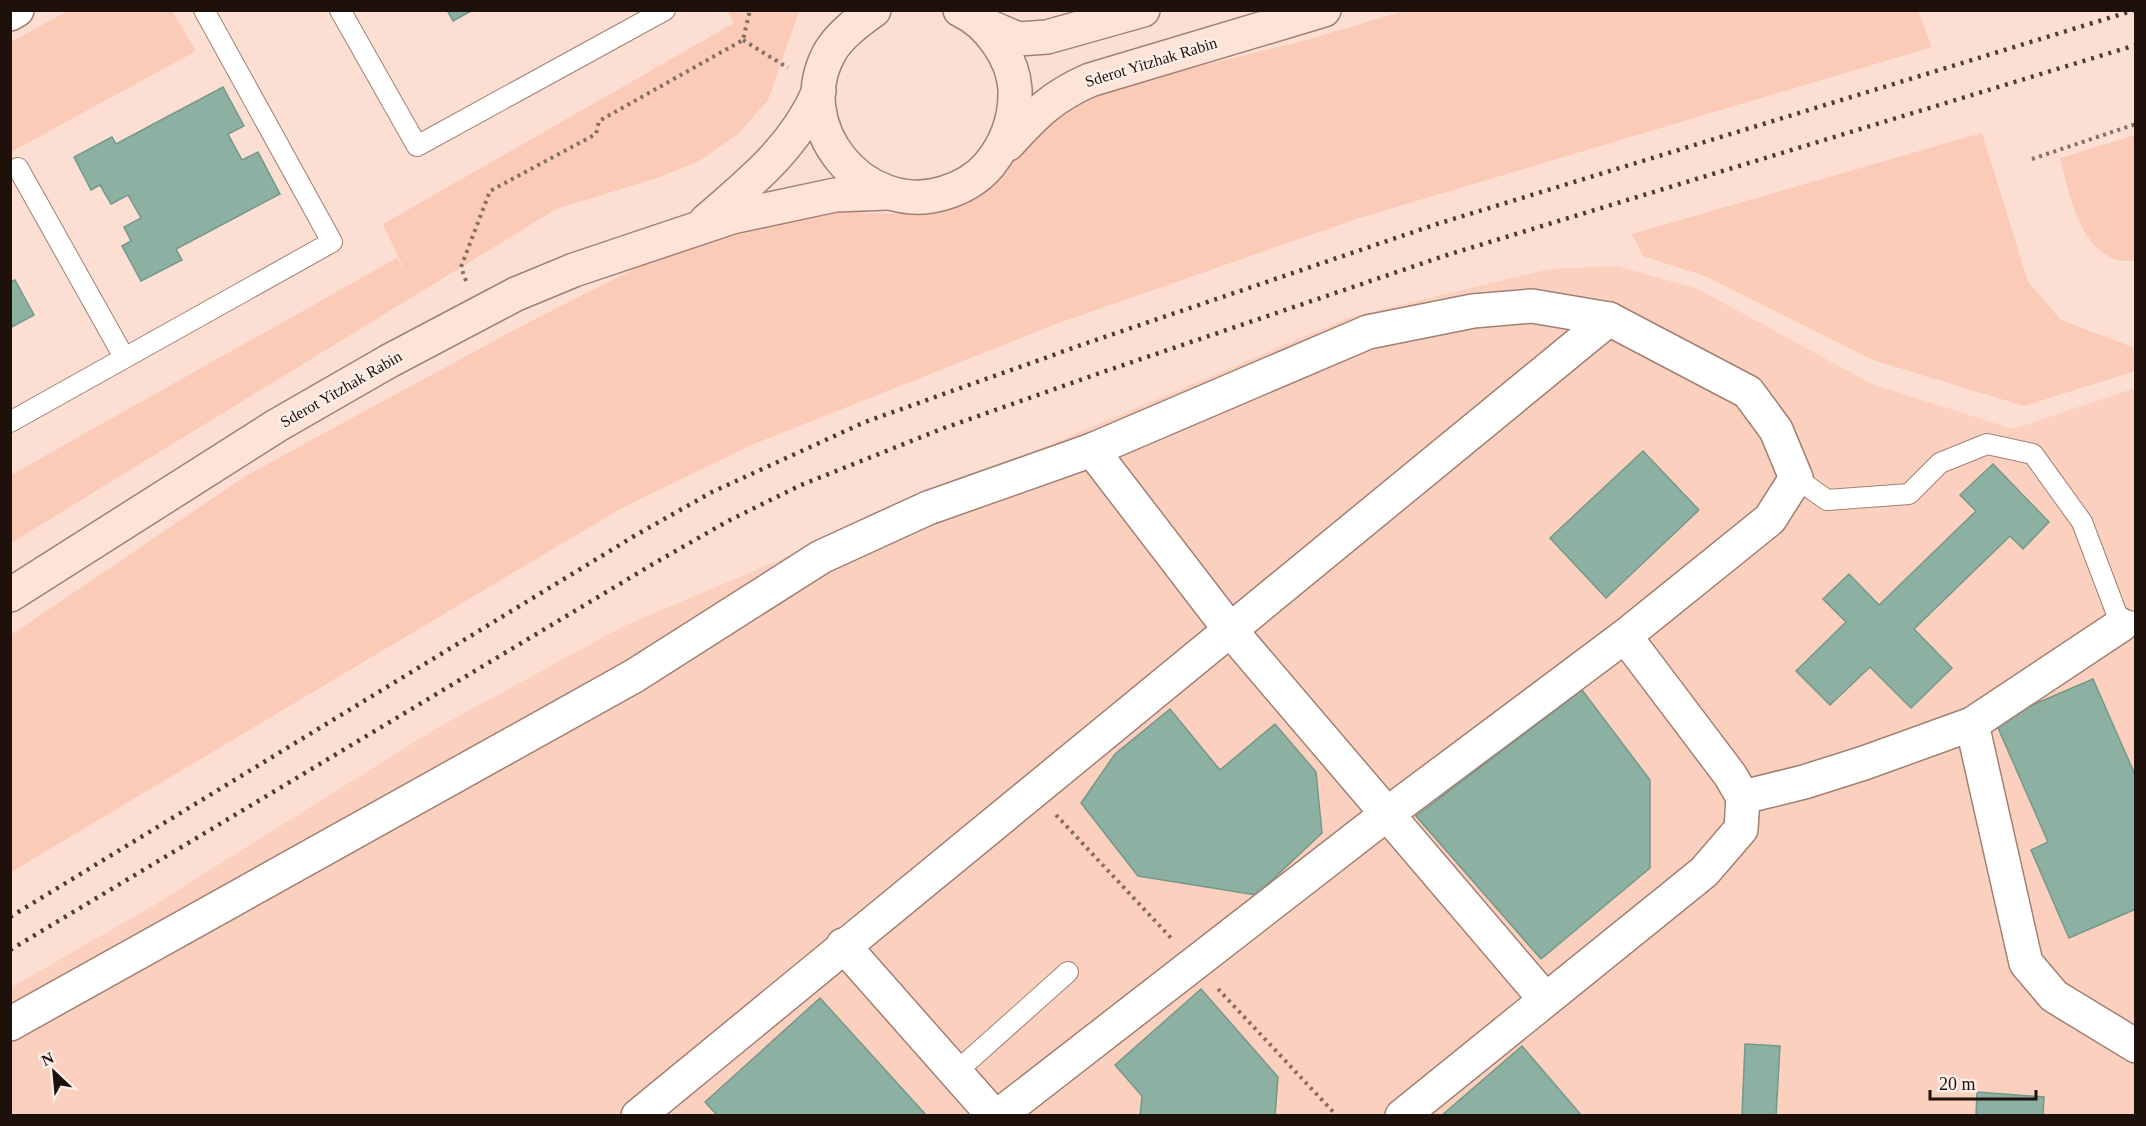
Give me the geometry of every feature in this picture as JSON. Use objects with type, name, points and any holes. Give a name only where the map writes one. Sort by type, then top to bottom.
[{"type":"main road","points":[[840,10],[841,27],[819,88],[821,122],[832,150],[852,173],[869,185],[888,193]]},
{"type":"main road","points":[[831,51],[850,27],[874,10]]},
{"type":"main road","points":[[970,17],[1018,39],[1047,37],[1143,10]]},
{"type":"main road","name":"Sderot Yitzhak Rabin","points":[[10,595],[276,426],[389,361],[516,294],[574,270],[732,217],[835,195],[888,193],[904,197],[933,196],[959,188],[983,173],[1044,105],[1075,86],[1324,10]]},
{"type":"main road","points":[[970,17],[998,44],[1010,64],[1015,87],[1011,124],[1001,152]]},
{"type":"main road","name":"Sderot Yitzhak Rabin","points":[[696,230],[750,184],[784,149],[811,109],[819,88]]},
{"type":"street","points":[[10,14],[17,10]]},
{"type":"street","points":[[10,1024],[634,676],[821,557],[928,508],[1092,450],[1368,332],[1473,311],[1532,306],[1609,319],[1748,393],[1776,430],[1796,478],[1770,519],[1625,636],[1387,814],[996,1116],[843,945]]},
{"type":"street","points":[[638,1116],[843,945],[1232,631],[1609,319]]},
{"type":"street","points":[[1092,450],[1232,631],[1545,999]]},
{"type":"street","points":[[1743,797],[1854,766],[1972,724],[2128,622]]},
{"type":"street","points":[[1402,1116],[1704,872],[1741,829],[1743,797],[1730,775],[1625,636]]},
{"type":"street","points":[[1972,724],[2026,963],[2054,996],[2136,1046]]},
{"type":"lane","points":[[10,422],[332,242],[204,10]]},
{"type":"lane","points":[[340,10],[417,146],[665,10]]},
{"type":"lane","points":[[18,168],[124,357]]},
{"type":"lane","points":[[1796,478],[1827,500],[1909,494],[1940,463],[1987,444],[2033,454],[2082,522],[2128,622]]},
{"type":"lane","points":[[956,1072],[1068,972]]},
{"type":"path","points":[[478,314],[461,267],[490,190],[596,134],[599,121],[742,40],[750,10]]},
{"type":"path","points":[[742,40],[819,88]]},
{"type":"path","points":[[2032,159],[2136,124]]},
{"type":"shaded area","points":[[69,10],[172,11],[196,51],[11,152],[11,42]]},
{"type":"shaded area","points":[[727,11],[799,11],[768,100],[739,133],[701,160],[660,177],[556,209],[11,543],[11,475],[397,258],[408,278],[383,224],[734,23]]},
{"type":"shaded area","points":[[1404,11],[1918,11],[1932,47],[1359,218],[1053,325],[749,446],[620,509],[11,872],[11,635],[247,475],[514,330],[669,251],[813,211],[926,215],[995,176],[1043,126],[1106,89],[1303,41]]},
{"type":"shaded area","points":[[1982,133],[2028,282],[2061,320],[2135,348],[2135,371],[2024,406],[1873,360],[1705,276],[1643,256],[1632,234]]},
{"type":"shaded area","points":[[2136,135],[2135,261],[2117,260],[2104,253],[2084,231],[2072,202],[2060,158]]},
{"type":"shaded area","points":[[1617,266],[1698,289],[1872,384],[2013,429],[2135,388],[2135,1115],[11,1115],[10,988],[146,910],[435,729],[624,626],[1350,317],[1550,269]]},
{"type":"building","points":[[447,10],[473,10],[453,21]]},
{"type":"building","points":[[223,87],[244,126],[228,134],[242,160],[258,152],[280,194],[176,249],[182,260],[141,281],[122,246],[131,241],[124,227],[141,218],[128,195],[111,204],[100,185],[91,190],[74,157],[112,137],[116,144]]},
{"type":"building","points":[[15,280],[34,315],[10,328],[10,282]]},
{"type":"building","points":[[1643,451],[1699,510],[1606,598],[1550,538]]},
{"type":"building","points":[[1993,464],[2049,522],[2023,549],[2010,536],[1914,629],[1952,668],[1911,708],[1870,667],[1830,705],[1796,671],[1846,622],[1823,599],[1849,574],[1879,605],[1976,511],[1960,495]]},
{"type":"building","points":[[2093,679],[2136,777],[2136,909],[2069,938],[2031,850],[2048,842],[1995,721]]},
{"type":"building","points":[[1582,690],[1650,780],[1650,868],[1541,959],[1416,816]]},
{"type":"building","points":[[1170,709],[1220,770],[1275,724],[1316,772],[1322,833],[1256,895],[1138,876],[1081,803],[1115,754]]},
{"type":"building","points":[[1201,989],[1278,1077],[1275,1116],[1140,1116],[1142,1096],[1115,1065]]},
{"type":"building","points":[[820,998],[927,1116],[718,1116],[705,1102]]},
{"type":"building","points":[[1745,1044],[1780,1046],[1776,1116],[1742,1116]]},
{"type":"building","points":[[1522,1046],[1582,1116],[1441,1116]]},
{"type":"building","points":[[1977,1092],[2044,1097],[2043,1116],[1976,1116]]},
{"type":"railway","points":[[10,917],[636,535],[712,492],[865,422],[1087,343],[1437,224],[2135,10]]},
{"type":"railway","points":[[10,950],[653,564],[728,521],[801,485],[944,428],[1447,255],[2136,45]]}]
